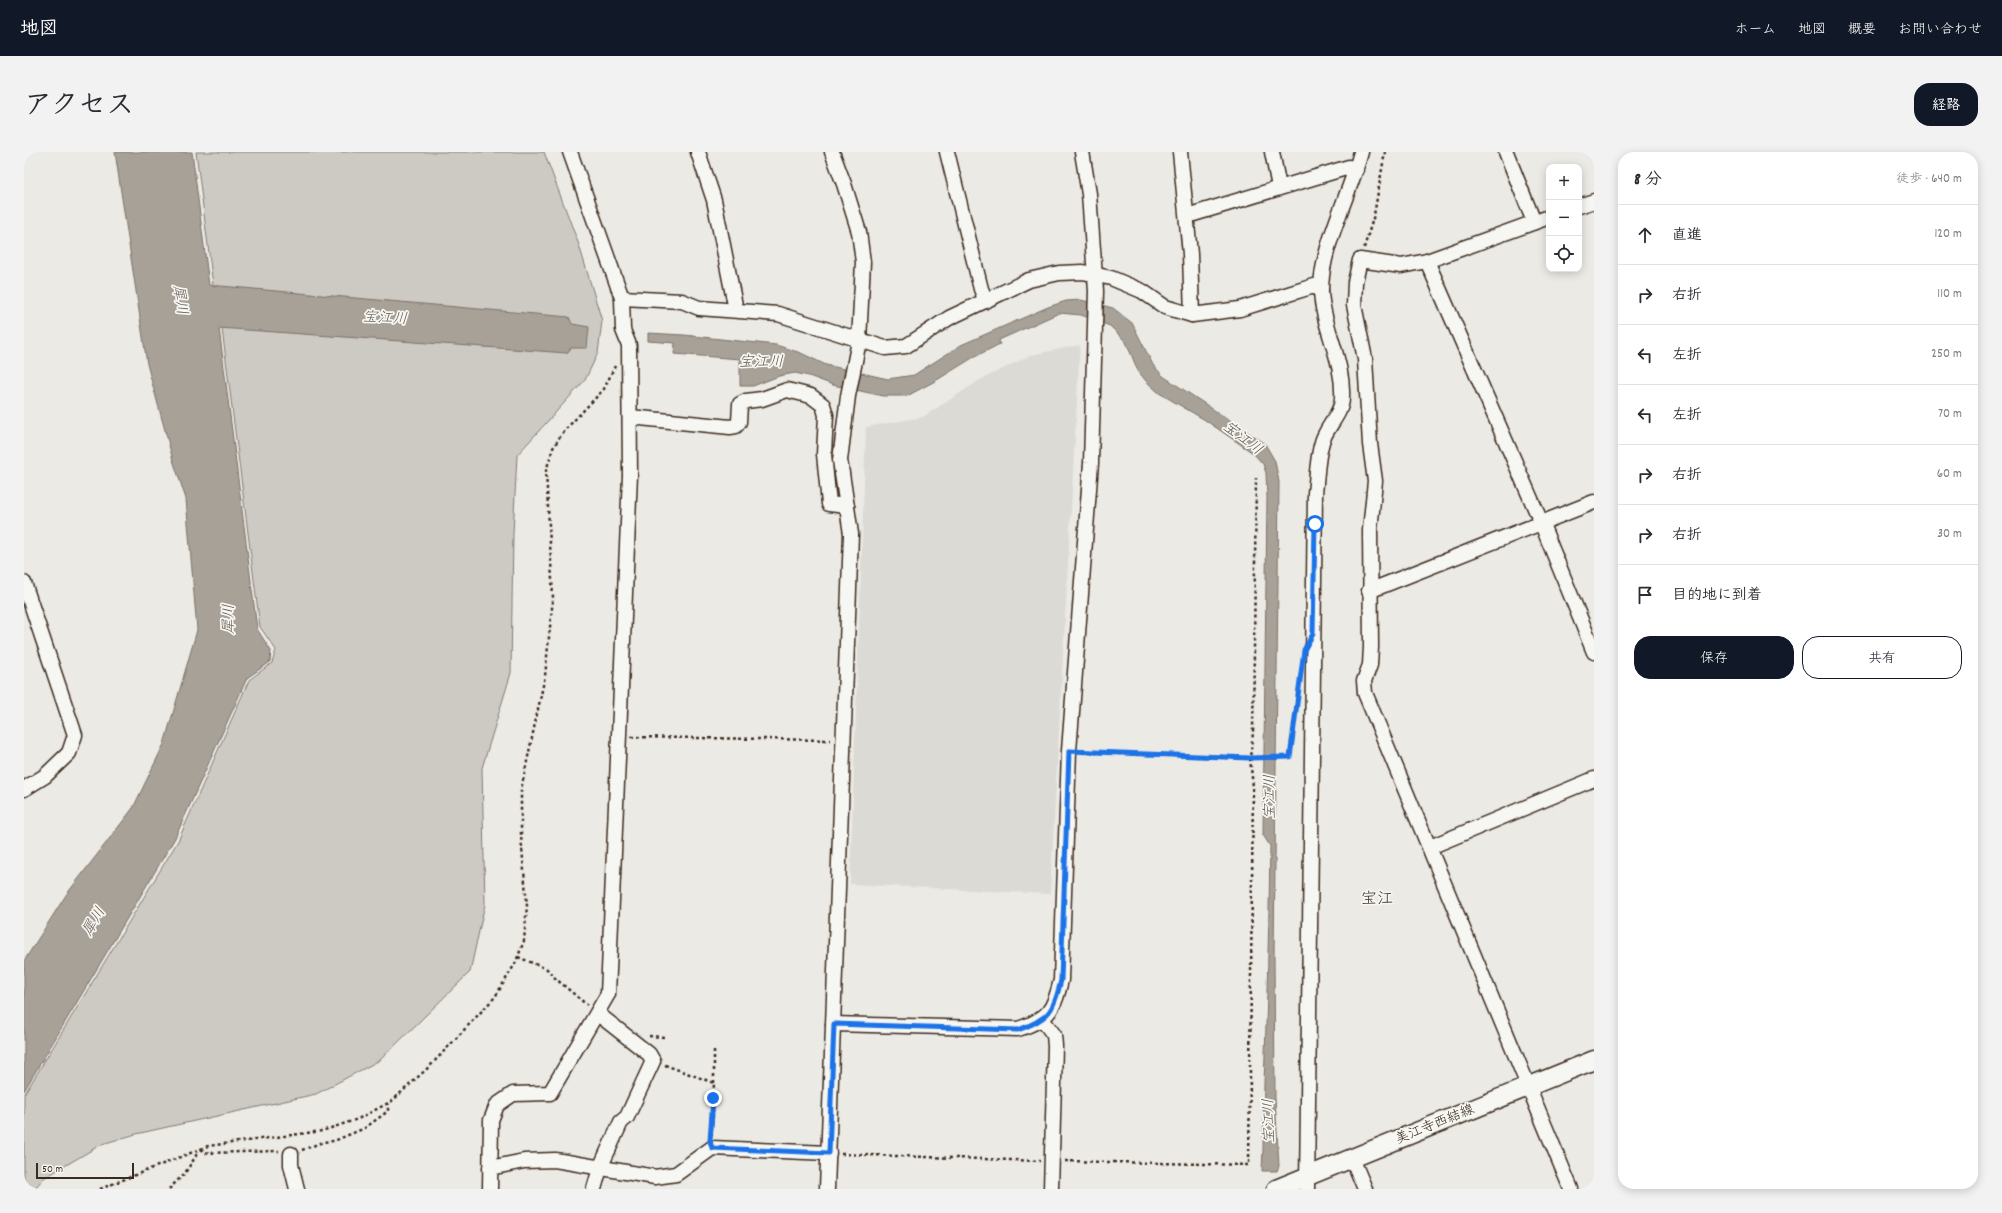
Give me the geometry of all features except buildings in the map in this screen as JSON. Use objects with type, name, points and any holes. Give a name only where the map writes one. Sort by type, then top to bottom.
[{"type":"main road","name":"美江寺西結線","points":[[1276,1189],[1307,1183],[1352,1158],[1594,1060]]},
{"type":"street","points":[[490,1189],[491,1120],[497,1105],[513,1094],[550,1093],[598,1014],[608,994],[630,476],[629,345],[623,330],[622,298],[570,152]]},
{"type":"street","points":[[698,152],[714,200],[736,310]]},
{"type":"street","points":[[827,1189],[851,534],[840,460],[848,396],[858,345],[863,262],[859,232],[832,152]]},
{"type":"street","points":[[948,152],[981,289],[986,301]]},
{"type":"street","points":[[834,1024],[1018,1030],[1037,1023],[1056,1002],[1061,980],[1069,751],[1091,462],[1096,291],[1089,194],[1082,152]]},
{"type":"street","points":[[1180,152],[1187,216],[1192,315]]},
{"type":"street","points":[[1272,152],[1279,187]]},
{"type":"street","points":[[1307,1183],[1315,493],[1322,442],[1342,400],[1342,375],[1334,344],[1324,316],[1321,291],[1324,261],[1361,152]]},
{"type":"street","points":[[1506,152],[1534,222]]},
{"type":"street","points":[[1187,216],[1349,167],[1356,170]]},
{"type":"street","points":[[1582,205],[1594,201]]},
{"type":"street","points":[[1546,218],[1427,261],[1401,266],[1360,260],[1355,282],[1354,305],[1365,359],[1370,444],[1375,481],[1370,530],[1369,592],[1371,647],[1370,665],[1364,681],[1365,694],[1430,847],[1571,1189]]},
{"type":"street","points":[[1427,261],[1541,522],[1594,652]]},
{"type":"street","points":[[622,298],[682,301],[698,308],[778,314],[858,345],[885,348],[906,346],[949,318],[1029,280],[1059,273],[1083,272],[1095,274],[1142,291],[1165,307],[1192,315],[1240,309],[1314,286],[1321,291]]},
{"type":"street","points":[[630,417],[730,427],[736,426],[739,422],[740,404],[746,401],[762,399],[787,390],[810,396],[823,405],[826,415],[824,454],[829,504],[847,506]]},
{"type":"street","points":[[1369,592],[1594,502]]},
{"type":"street","points":[[24,583],[75,735],[69,753],[45,776],[24,789]]},
{"type":"street","points":[[24,608],[32,628],[44,643]]},
{"type":"street","points":[[1430,847],[1594,779]]},
{"type":"street","points":[[594,1189],[600,1168],[653,1061],[649,1054],[598,1014]]},
{"type":"street","points":[[1042,1018],[1054,1035],[1055,1046],[1051,1189]]},
{"type":"street","points":[[490,1168],[524,1161],[555,1160],[655,1177],[676,1174],[712,1148],[829,1153]]},
{"type":"street","points":[[296,1152],[291,1165],[297,1189]]},
{"type":"street","points":[[1352,1158],[1365,1189]]},
{"type":"path","points":[[1360,260],[1374,215],[1385,152]]},
{"type":"path","points":[[100,1189],[208,1146],[322,1131],[358,1119],[388,1104],[422,1074],[495,997],[518,957],[524,941],[527,906],[521,836],[521,790],[545,676],[553,598],[546,471],[553,448],[564,431],[604,389],[616,363]]},
{"type":"path","points":[[829,1153],[1052,1161],[1249,1165],[1253,787],[1250,758],[1252,733],[1256,478]]},
{"type":"path","points":[[1069,751],[1250,758],[1290,757],[1298,688]]},
{"type":"path","points":[[619,737],[844,740]]},
{"type":"path","points":[[518,957],[547,969],[556,979],[598,1014]]},
{"type":"path","points":[[712,1148],[710,1141],[714,1083],[714,1047]]},
{"type":"path","points":[[653,1061],[714,1083]]},
{"type":"path","points":[[201,1149],[206,1153],[296,1152],[323,1142],[334,1141],[365,1128],[388,1111],[388,1104]]},
{"type":"path","points":[[169,1189],[185,1173],[196,1156],[196,1151]]},
{"type":"shaded area","points":[[196,152],[544,152],[579,245],[602,321],[598,353],[585,380],[517,455],[513,534],[511,673],[482,768],[485,904],[470,972],[380,1060],[316,1094],[136,1134],[102,1144],[44,1178],[34,1189],[24,1189],[24,1095],[178,841],[249,680],[272,663],[276,650],[260,627],[222,329],[213,285]]},
{"type":"shaded area","points":[[1080,345],[1050,894],[850,884],[866,427],[923,417],[980,380],[1031,355]]},
{"type":"water","name":"犀川","points":[[115,152],[192,152],[209,285],[569,317],[572,324],[589,327],[587,348],[571,348],[567,353],[219,328],[257,629],[271,651],[270,662],[247,678],[175,838],[24,1091],[24,961],[66,895],[133,808],[164,744],[197,630],[186,499],[173,460],[147,364]]},
{"type":"water","name":"宝江川","points":[[1081,300],[1113,308],[1132,323],[1153,365],[1163,376],[1265,444],[1275,461],[1279,482],[1274,958],[1275,1098],[1279,1166],[1277,1171],[1262,1171],[1270,846],[1263,835],[1267,497],[1266,473],[1263,464],[1253,453],[1205,420],[1159,393],[1138,371],[1126,342],[1110,326],[1081,315],[1059,313],[999,340],[1000,344],[974,357],[937,380],[907,396],[883,396],[833,385],[809,376],[795,373],[779,376],[753,386],[740,386],[740,359],[674,354],[675,343],[648,341],[648,333],[684,335],[776,345],[801,353],[826,365],[888,379],[914,375],[961,345],[1048,307],[1066,301]]},
{"type":"district","name":"宝江","points":[[1377,899]]},
{"type":"route","points":[[713,1098],[710,1141],[712,1148],[829,1153],[834,1024],[1018,1030],[1037,1023],[1047,1014],[1056,1002],[1061,980],[1069,751],[1250,758],[1290,757],[1304,650],[1313,634],[1315,524]]}]
